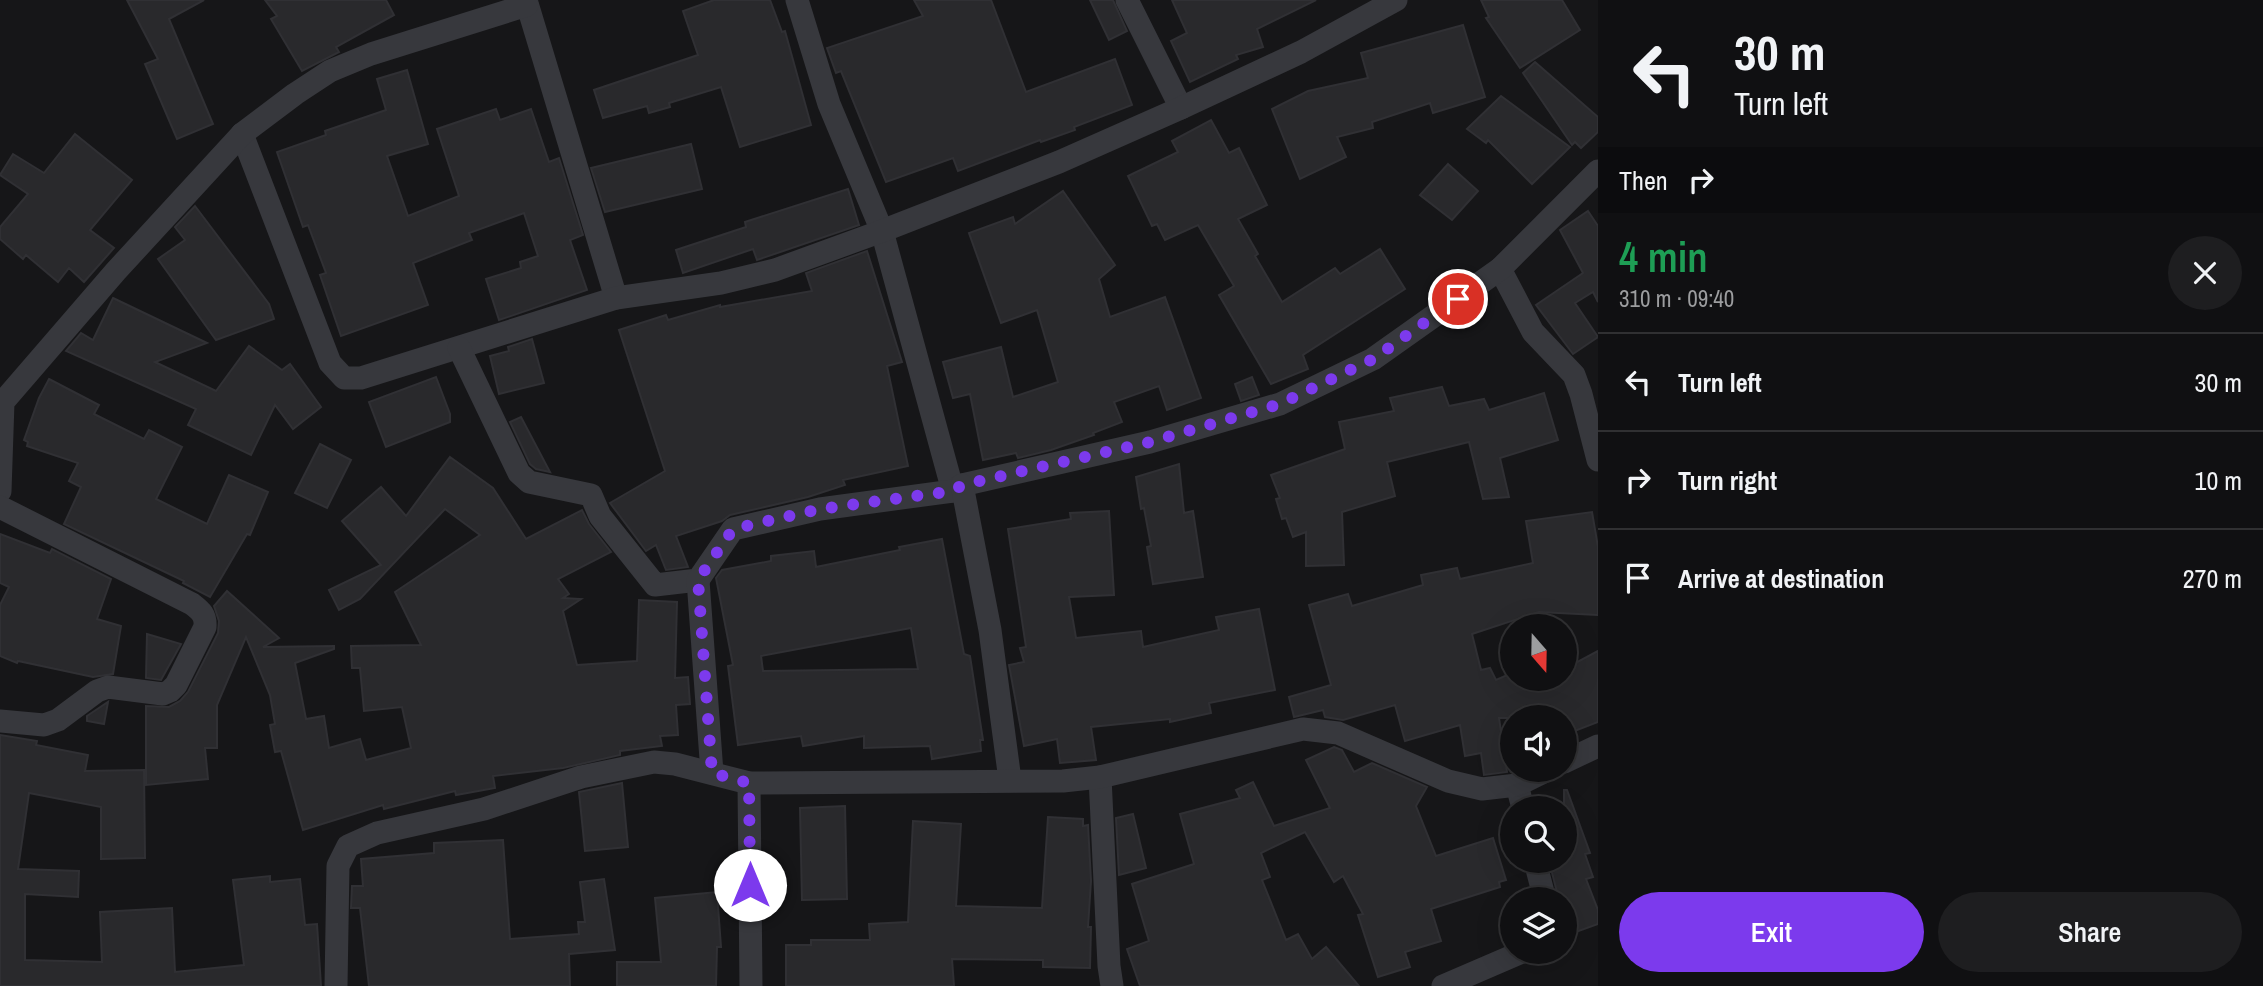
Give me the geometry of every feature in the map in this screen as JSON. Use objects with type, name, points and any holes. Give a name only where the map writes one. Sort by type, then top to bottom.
[{"type":"street","points":[[797,0],[829,104],[882,231],[958,488],[990,630],[1010,780]]},
{"type":"street","points":[[1127,0],[1181,108]]},
{"type":"street","points":[[242,134],[330,363],[344,378],[361,379],[616,298],[722,283],[775,270],[882,231],[1059,162],[1181,108],[1301,52],[1396,0]]},
{"type":"street","points":[[0,491],[1,402],[242,134],[330,71],[526,2],[616,298]]},
{"type":"street","points":[[712,773],[698,580],[733,529],[820,509],[958,488],[1150,442],[1280,404],[1373,359],[1500,270],[1598,171]]},
{"type":"street","points":[[1500,270],[1533,332],[1574,375],[1598,460]]},
{"type":"street","points":[[459,348],[519,473],[529,482],[591,495],[600,516],[655,585],[698,580]]},
{"type":"street","points":[[0,507],[192,604],[201,611],[205,628],[176,685],[170,691],[163,694],[108,687],[97,691],[58,720],[44,725],[0,721]]},
{"type":"street","points":[[336,986],[338,866],[348,846],[377,833],[484,809],[593,774],[654,762],[675,764],[749,783],[1063,781],[1100,777],[1303,729],[1338,733],[1448,781],[1482,789],[1523,782]]},
{"type":"street","points":[[1577,756],[1598,746]]},
{"type":"street","points":[[1100,777],[1112,986]]},
{"type":"street","points":[[749,783],[751,986]]},
{"type":"street","points":[[1517,785],[1520,796]]},
{"type":"street","points":[[1443,986],[1500,961]]},
{"type":"building","points":[[127,0],[204,0],[169,19],[213,124],[177,139],[145,64],[158,59]]},
{"type":"building","points":[[265,0],[386,0],[394,15],[336,47],[339,52],[302,71],[271,19],[277,16]]},
{"type":"building","points":[[714,0],[770,0],[782,32],[785,31],[811,125],[740,147],[721,87],[669,103],[670,107],[649,113],[647,106],[603,118],[594,90],[698,55],[683,11]]},
{"type":"building","points":[[914,0],[991,0],[1026,92],[1115,59],[1132,105],[1074,127],[1075,130],[1041,142],[1040,140],[958,171],[953,158],[886,182],[841,71],[836,73],[827,48],[923,16]]},
{"type":"building","points":[[1090,0],[1113,0],[1127,31],[1109,40]]},
{"type":"building","points":[[1172,0],[1316,0],[1257,29],[1263,47],[1236,55],[1238,59],[1190,82],[1171,41],[1187,33]]},
{"type":"building","points":[[1481,0],[1562,0],[1580,30],[1520,68],[1486,18],[1489,17]]},
{"type":"building","points":[[1463,25],[1485,97],[1433,113],[1430,103],[1372,122],[1373,128],[1337,137],[1346,157],[1300,179],[1272,109],[1308,91],[1368,78],[1361,53]]},
{"type":"building","points":[[1535,62],[1598,117],[1598,132],[1581,148],[1575,142],[1572,145],[1523,73]]},
{"type":"building","points":[[407,70],[428,144],[387,156],[408,216],[459,196],[437,129],[496,109],[500,120],[531,109],[549,162],[559,158],[583,235],[570,240],[587,290],[499,320],[486,279],[521,268],[520,262],[538,256],[524,213],[469,233],[472,240],[413,263],[428,305],[341,336],[320,275],[326,273],[308,225],[303,227],[277,152],[326,135],[325,131],[386,110],[377,79]]},
{"type":"building","points":[[1501,96],[1570,147],[1532,184],[1488,140],[1486,143],[1467,129]]},
{"type":"building","points":[[1211,120],[1229,153],[1239,148],[1267,205],[1238,219],[1258,254],[1255,256],[1282,302],[1335,268],[1340,274],[1380,249],[1405,289],[1303,355],[1308,369],[1271,384],[1219,295],[1234,286],[1198,225],[1165,240],[1157,224],[1152,226],[1128,176],[1178,152],[1172,141]]},
{"type":"building","points":[[75,134],[132,180],[90,230],[114,248],[84,282],[69,268],[58,282],[26,255],[23,259],[0,239],[0,227],[28,194],[0,175],[13,154],[44,173]]},
{"type":"building","points":[[691,144],[702,189],[605,212],[591,168]]},
{"type":"building","points":[[1448,164],[1478,191],[1452,220],[1420,195]]},
{"type":"building","points":[[848,189],[859,225],[757,260],[753,249],[683,273],[676,250],[746,227],[745,222]]},
{"type":"building","points":[[1063,191],[1115,265],[1099,279],[1110,317],[1165,297],[1201,398],[1167,410],[1159,386],[1114,402],[1122,422],[1093,433],[1094,435],[1018,458],[1016,453],[983,460],[970,394],[953,398],[943,362],[1001,347],[1013,397],[1058,382],[1037,310],[1001,323],[969,233],[1013,217],[1015,224]]},
{"type":"building","points":[[195,206],[269,304],[274,319],[216,340],[158,259],[185,240],[175,227]]},
{"type":"building","points":[[1588,211],[1598,226],[1598,302],[1593,292],[1575,303],[1598,337],[1573,354],[1536,305],[1583,273],[1560,230]]},
{"type":"building","points":[[867,251],[902,362],[887,366],[908,466],[843,480],[845,485],[808,497],[730,515],[722,521],[676,536],[688,567],[666,570],[656,545],[646,551],[610,503],[665,471],[619,330],[666,315],[668,320],[720,305],[812,291],[806,273]]},
{"type":"building","points":[[113,298],[207,343],[155,362],[216,391],[249,346],[282,370],[290,364],[321,407],[293,429],[275,405],[251,455],[188,425],[196,409],[66,351],[81,333],[93,340]]},
{"type":"building","points":[[532,339],[544,383],[499,394],[490,356],[509,351],[508,347]]},
{"type":"building","points":[[436,377],[450,414],[450,422],[386,447],[369,402]]},
{"type":"building","points":[[1252,377],[1259,395],[1241,401],[1235,384]]},
{"type":"building","points":[[49,379],[99,405],[94,414],[144,439],[149,430],[182,447],[156,499],[207,524],[229,475],[268,492],[250,535],[247,534],[210,597],[183,583],[184,581],[64,524],[81,487],[69,481],[78,463],[27,446],[28,442],[24,440]]},
{"type":"building","points":[[1442,387],[1449,406],[1484,399],[1489,410],[1544,393],[1558,440],[1500,458],[1509,497],[1483,499],[1469,442],[1387,462],[1395,496],[1342,512],[1344,565],[1306,566],[1306,532],[1293,537],[1286,518],[1282,519],[1276,499],[1280,498],[1271,475],[1345,449],[1339,422],[1394,411],[1390,398]]},
{"type":"building","points":[[521,417],[550,472],[536,469],[530,464],[510,422]]},
{"type":"building","points":[[320,444],[351,460],[327,508],[295,493]]},
{"type":"building","points":[[450,457],[493,488],[526,539],[582,510],[589,524],[611,552],[558,579],[569,594],[563,598],[581,599],[563,611],[577,665],[637,661],[639,600],[677,602],[675,678],[688,677],[690,704],[676,705],[678,735],[660,736],[662,746],[620,751],[620,755],[563,768],[493,776],[495,788],[456,795],[455,791],[384,809],[383,805],[303,830],[281,751],[275,752],[270,725],[275,724],[270,695],[246,637],[217,705],[217,748],[205,748],[208,779],[146,785],[146,706],[169,707],[180,701],[188,692],[218,633],[219,621],[214,606],[227,591],[279,638],[263,647],[334,646],[334,649],[295,663],[306,719],[324,716],[329,748],[360,739],[366,760],[411,748],[402,707],[364,711],[360,668],[352,668],[351,646],[421,645],[395,592],[480,535],[445,509],[360,599],[339,610],[329,590],[381,565],[342,521],[381,487],[406,516]]},
{"type":"building","points":[[1179,464],[1184,513],[1193,511],[1203,577],[1153,584],[1147,547],[1151,546],[1136,477]]},
{"type":"building","points":[[1109,511],[1114,595],[1069,597],[1076,638],[1141,631],[1143,647],[1219,630],[1216,617],[1259,609],[1275,690],[1209,703],[1211,713],[1170,722],[1170,719],[1091,727],[1096,760],[1060,763],[1057,739],[1024,746],[1009,665],[1024,662],[1020,648],[1026,647],[1008,529],[1071,519],[1070,513]]},
{"type":"building","points":[[1592,512],[1598,547],[1598,615],[1539,612],[1500,614],[1500,625],[1472,634],[1481,670],[1490,668],[1496,680],[1500,678],[1500,691],[1577,691],[1577,662],[1598,651],[1598,722],[1577,730],[1577,705],[1500,705],[1500,773],[1484,775],[1481,753],[1465,756],[1460,725],[1405,741],[1395,705],[1343,720],[1325,717],[1323,710],[1294,717],[1289,697],[1331,685],[1309,605],[1348,594],[1352,606],[1423,585],[1421,575],[1457,568],[1460,579],[1533,563],[1526,521]]},
{"type":"building","points":[[0,534],[50,553],[52,549],[111,579],[97,619],[121,626],[113,674],[93,677],[18,661],[17,663],[0,656],[0,605],[9,587],[0,583]]},
{"type":"building","points":[[942,539],[964,654],[970,656],[983,740],[980,740],[981,751],[932,759],[930,746],[864,748],[864,736],[803,746],[801,736],[738,745],[728,666],[733,665],[716,578],[722,570],[771,561],[771,556],[814,551],[816,567],[900,550],[899,547]],"holes":[[[911,628],[918,669],[763,671],[761,656]]]},
{"type":"building","points":[[147,634],[181,644],[161,680],[146,678]]},
{"type":"building","points":[[108,702],[104,724],[87,721],[87,716]]},
{"type":"building","points":[[0,735],[37,741],[36,745],[88,755],[85,771],[144,770],[145,858],[101,859],[101,807],[29,793],[18,869],[79,871],[78,897],[25,894],[25,960],[102,962],[100,912],[172,908],[175,972],[244,965],[233,880],[270,876],[270,882],[300,879],[305,925],[317,924],[321,986],[0,986]]},
{"type":"building","points":[[1334,747],[1342,750],[1354,772],[1372,763],[1427,787],[1416,806],[1436,856],[1493,838],[1500,861],[1500,873],[1504,873],[1506,880],[1499,882],[1500,887],[1431,909],[1441,941],[1405,952],[1410,967],[1378,977],[1358,915],[1363,914],[1343,876],[1334,882],[1305,832],[1261,853],[1270,877],[1262,880],[1286,940],[1298,934],[1312,959],[1326,947],[1359,986],[1140,986],[1127,949],[1149,941],[1132,884],[1194,864],[1180,814],[1240,798],[1236,790],[1253,782],[1274,826],[1330,808],[1306,760]]},
{"type":"building","points":[[622,783],[628,847],[585,851],[579,792]]},
{"type":"building","points":[[845,806],[847,899],[802,900],[800,808]]},
{"type":"building","points":[[1133,814],[1146,868],[1119,875],[1116,818]]},
{"type":"building","points":[[1048,817],[1083,819],[1083,826],[1088,825],[1091,881],[1088,927],[1091,927],[1090,968],[1043,967],[1043,960],[952,959],[954,986],[786,986],[786,945],[811,945],[811,940],[870,940],[869,924],[908,922],[913,821],[961,824],[956,906],[1042,908]]},
{"type":"building","points":[[1577,817],[1590,853],[1585,854],[1593,877],[1586,879],[1598,910],[1598,924],[1577,932],[1577,887],[1556,887],[1552,873],[1577,873]]},
{"type":"building","points":[[503,840],[510,939],[579,934],[578,922],[585,922],[580,882],[604,879],[615,950],[569,954],[570,986],[369,986],[360,908],[351,908],[352,886],[363,886],[361,859],[434,853],[434,843]]},
{"type":"building","points":[[717,892],[721,947],[717,947],[716,986],[617,986],[617,962],[661,962],[655,898]]},
{"type":"route","points":[[750,885],[749,783],[712,773],[698,580],[733,529],[820,509],[953,491],[962,485],[1150,442],[1280,404],[1373,359],[1458,299]]}]
